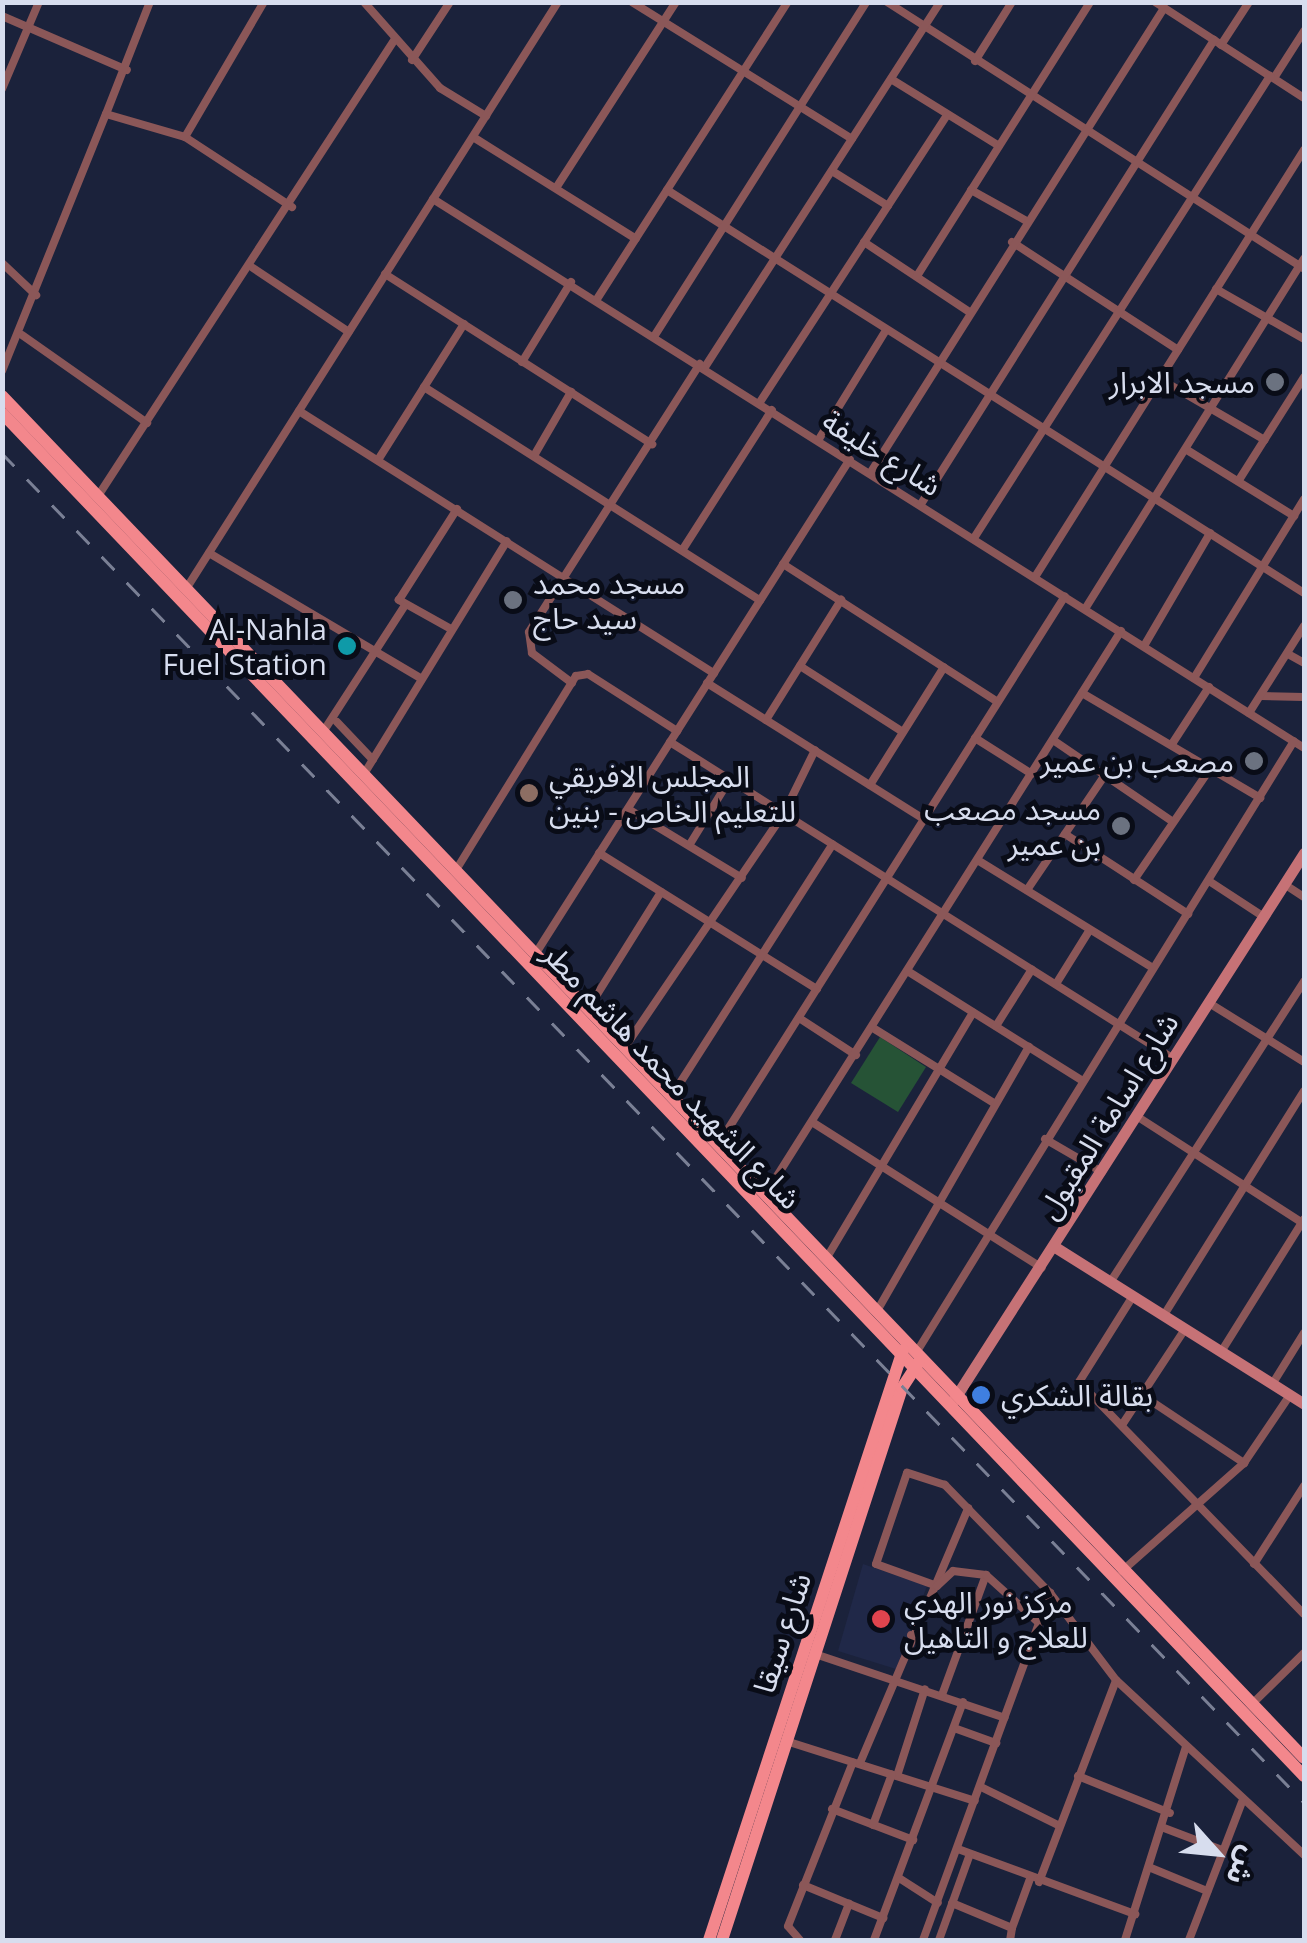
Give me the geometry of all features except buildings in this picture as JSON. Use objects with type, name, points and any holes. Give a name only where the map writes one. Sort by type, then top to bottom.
[{"type":"main road","name":"شارع الشهيد محمد هاشم مطر","points":[[2,396],[183,592]]},
{"type":"main road","name":"شارع الشهيد محمد هاشم مطر","points":[[2,413],[183,592],[912,1355],[1304,1776]]},
{"type":"main road","name":"شارع الشهيد محمد هاشم مطر","points":[[320,736],[364,774],[456,870],[876,1312],[912,1355]]},
{"type":"main road","name":"شارع سيقا","points":[[722,1940],[912,1355]]},
{"type":"main road","name":"شارع سيقا","points":[[709,1940],[912,1355]]},
{"type":"main road","name":"شارع الشهيد محمد هاشم مطر","points":[[953,1400],[1304,1758]]},
{"type":"street","points":[[2,89],[38,2]]},
{"type":"street","points":[[2,371],[22,334],[150,2]]},
{"type":"street","points":[[185,138],[264,2]]},
{"type":"street","points":[[364,2],[412,60],[486,116]]},
{"type":"street","points":[[412,60],[450,2]]},
{"type":"street","points":[[183,592],[558,2]]},
{"type":"street","points":[[632,2],[852,139]]},
{"type":"street","points":[[556,188],[676,2]]},
{"type":"street","points":[[598,299],[788,2]]},
{"type":"street","points":[[655,335],[866,2]]},
{"type":"street","points":[[887,2],[1250,236],[1303,265],[1085,609]]},
{"type":"street","points":[[572,683],[527,646],[564,576],[776,258],[940,2]]},
{"type":"street","points":[[975,61],[1012,2]]},
{"type":"street","points":[[916,276],[1090,2]]},
{"type":"street","points":[[1155,2],[1304,98]]},
{"type":"street","points":[[921,504],[1136,162],[1249,2]]},
{"type":"street","points":[[871,472],[1025,220],[1168,7]]},
{"type":"street","points":[[2,16],[126,70]]},
{"type":"street","points":[[974,538],[1192,197],[1304,31]]},
{"type":"street","points":[[98,496],[253,268],[395,39]]},
{"type":"street","points":[[891,79],[999,146]]},
{"type":"street","points":[[106,114],[185,138],[292,206]]},
{"type":"street","points":[[760,402],[947,114]]},
{"type":"street","points":[[473,136],[636,239]]},
{"type":"street","points":[[1035,577],[1304,150]]},
{"type":"street","points":[[832,170],[888,206]]},
{"type":"street","points":[[667,190],[1304,592]]},
{"type":"street","points":[[971,190],[1025,220]]},
{"type":"street","name":"شارع خليفة","points":[[433,200],[598,299],[1304,748]]},
{"type":"street","points":[[864,242],[968,311]]},
{"type":"street","points":[[1012,242],[1178,350]]},
{"type":"street","points":[[2,262],[36,296]]},
{"type":"street","points":[[253,268],[349,332]]},
{"type":"street","points":[[386,274],[652,444]]},
{"type":"street","points":[[522,362],[570,282]]},
{"type":"street","points":[[1216,290],[1304,339]]},
{"type":"street","points":[[378,460],[464,324]]},
{"type":"street","points":[[819,439],[886,330]]},
{"type":"street","points":[[22,334],[147,423]]},
{"type":"street","points":[[1239,480],[1304,377]]},
{"type":"street","points":[[1160,379],[1264,440]]},
{"type":"street","points":[[424,388],[613,503],[760,600]]},
{"type":"street","points":[[535,454],[570,392]]},
{"type":"street","points":[[1295,392],[1304,398]]},
{"type":"street","points":[[683,549],[772,410]]},
{"type":"street","points":[[299,411],[714,673]]},
{"type":"street","points":[[1187,450],[1294,516]]},
{"type":"street","points":[[535,954],[850,459]]},
{"type":"street","points":[[1194,678],[1304,499]]},
{"type":"street","points":[[450,629],[404,607],[400,596],[457,509]]},
{"type":"street","points":[[1144,646],[1210,533]]},
{"type":"street","points":[[364,774],[450,629],[508,541]]},
{"type":"street","points":[[209,553],[422,679]]},
{"type":"street","points":[[783,564],[998,702]]},
{"type":"street","points":[[718,1145],[1065,596]]},
{"type":"street","points":[[766,720],[841,600]]},
{"type":"street","points":[[320,736],[337,722],[404,607]]},
{"type":"street","points":[[1249,713],[1304,626]]},
{"type":"street","points":[[765,1195],[946,915],[1120,631]]},
{"type":"street","points":[[1288,654],[1304,663]]},
{"type":"street","points":[[800,666],[903,732]]},
{"type":"street","points":[[870,784],[944,667]]},
{"type":"street","points":[[456,870],[572,683],[588,674],[677,731]]},
{"type":"street","points":[[708,683],[924,819]]},
{"type":"street","points":[[1172,744],[1209,687]]},
{"type":"street","points":[[1082,693],[1260,798]]},
{"type":"street","points":[[1260,696],[1304,697]]},
{"type":"street","points":[[337,722],[373,760]]},
{"type":"street","points":[[976,738],[1032,774]]},
{"type":"street","points":[[1053,740],[1173,822]]},
{"type":"street","points":[[912,1355],[1294,741]]},
{"type":"street","points":[[670,742],[1174,1059]]},
{"type":"street","points":[[624,1047],[713,924],[784,813],[814,750]]},
{"type":"street","points":[[1134,880],[1210,769]]},
{"type":"street","points":[[1027,890],[1105,776]]},
{"type":"street","points":[[690,844],[730,779]]},
{"type":"street","points":[[628,809],[742,878]]},
{"type":"street","points":[[1065,834],[1188,914]]},
{"type":"street","points":[[672,1097],[833,844]]},
{"type":"street","name":"شارع اسامة المقبول","points":[[953,1400],[1055,1248],[1304,852]]},
{"type":"street","points":[[599,853],[817,989]]},
{"type":"street","points":[[979,861],[1154,968]]},
{"type":"street","points":[[1210,881],[1264,917]]},
{"type":"street","points":[[1284,884],[1304,897]]},
{"type":"street","points":[[588,1009],[662,892]]},
{"type":"street","points":[[1056,984],[1089,931]]},
{"type":"street","points":[[996,1026],[1032,970]]},
{"type":"street","points":[[909,972],[1082,1081]]},
{"type":"street","points":[[1111,1281],[1304,981]]},
{"type":"street","points":[[1209,1003],[1304,1062]]},
{"type":"street","points":[[826,1260],[973,1012]]},
{"type":"street","points":[[799,1018],[856,1054]]},
{"type":"street","points":[[872,1028],[994,1103]]},
{"type":"street","points":[[876,1312],[937,1198],[1029,1046]]},
{"type":"street","points":[[1164,1315],[1304,1091]]},
{"type":"street","points":[[1138,1117],[1304,1221],[1221,1352]]},
{"type":"street","points":[[812,1122],[1042,1268]]},
{"type":"street","points":[[1045,1139],[1102,1172]]},
{"type":"street","points":[[1055,1248],[1304,1404]]},
{"type":"street","points":[[1133,1295],[1079,1382],[1254,1564],[1303,1609]]},
{"type":"street","points":[[1122,1424],[1185,1328]]},
{"type":"street","points":[[1272,1384],[1304,1333]]},
{"type":"street","points":[[1142,1395],[1244,1463]]},
{"type":"street","points":[[1122,1570],[1195,1501],[1244,1463],[1290,1395]]},
{"type":"street","points":[[937,1586],[874,1561],[894,1492],[907,1473],[923,1473],[968,1508],[1050,1593],[1116,1680],[1304,1856]]},
{"type":"street","points":[[1254,1564],[1304,1486]]},
{"type":"street","points":[[797,1940],[788,1926],[832,1809],[857,1763],[937,1586],[968,1508]]},
{"type":"street","points":[[937,1586],[953,1571],[986,1575],[1038,1622]]},
{"type":"street","points":[[942,1695],[986,1575]]},
{"type":"street","points":[[922,1940],[1050,1593]]},
{"type":"street","points":[[912,1635],[958,1650]]},
{"type":"street","points":[[1252,1704],[1304,1653]]},
{"type":"street","points":[[813,1654],[1004,1718]]},
{"type":"street","points":[[1009,1940],[1060,1826],[1116,1680]]},
{"type":"street","points":[[873,1825],[924,1689]]},
{"type":"street","points":[[874,1940],[963,1702]]},
{"type":"street","points":[[954,1728],[996,1743]]},
{"type":"street","points":[[786,1741],[976,1802]]},
{"type":"street","points":[[1125,1940],[1170,1813],[1186,1747]]},
{"type":"street","points":[[1078,1776],[1170,1813]]},
{"type":"street","points":[[980,1787],[1060,1826]]},
{"type":"street","points":[[1205,1940],[1190,1938],[1242,1802]]},
{"type":"street","points":[[832,1809],[913,1840]]},
{"type":"street","points":[[1164,1828],[1222,1850]]},
{"type":"street","points":[[958,1850],[1134,1914]]},
{"type":"street","points":[[939,1940],[970,1854]]},
{"type":"street","points":[[1151,1868],[1207,1890]]},
{"type":"street","points":[[898,1878],[938,1903]]},
{"type":"street","points":[[803,1886],[884,1918]]},
{"type":"street","points":[[952,1903],[1012,1928]]},
{"type":"street","points":[[834,1940],[848,1904]]},
{"type":"shaded area","name":"مركز نور الهدي للعلاج و التاهيل","points":[[863,1564],[927,1586],[896,1669],[838,1651]]},
{"type":"green space","points":[[880,1037],[926,1067],[898,1112],[851,1083]]},
{"type":"railway","points":[[2,453],[1304,1802]]},
{"type":"place","name":"مسجد الابرار","points":[[1275,382]]},
{"type":"place","name":"مسجد محمد سيد حاج","points":[[513,600]]},
{"type":"place","name":"Al-Nahla Fuel Station","points":[[347,646]]},
{"type":"place","name":"مصعب بن عمير","points":[[1254,761]]},
{"type":"place","name":"المجلس الافريقي للتعليم الخاص - بنين","points":[[529,793]]},
{"type":"place","name":"مسجد مصعب بن عمير","points":[[1121,826]]},
{"type":"place","name":"بقالة الشكري","points":[[981,1395]]},
{"type":"place","name":"مركز نور الهدي للعلاج و التاهيل","points":[[881,1619]]}]
